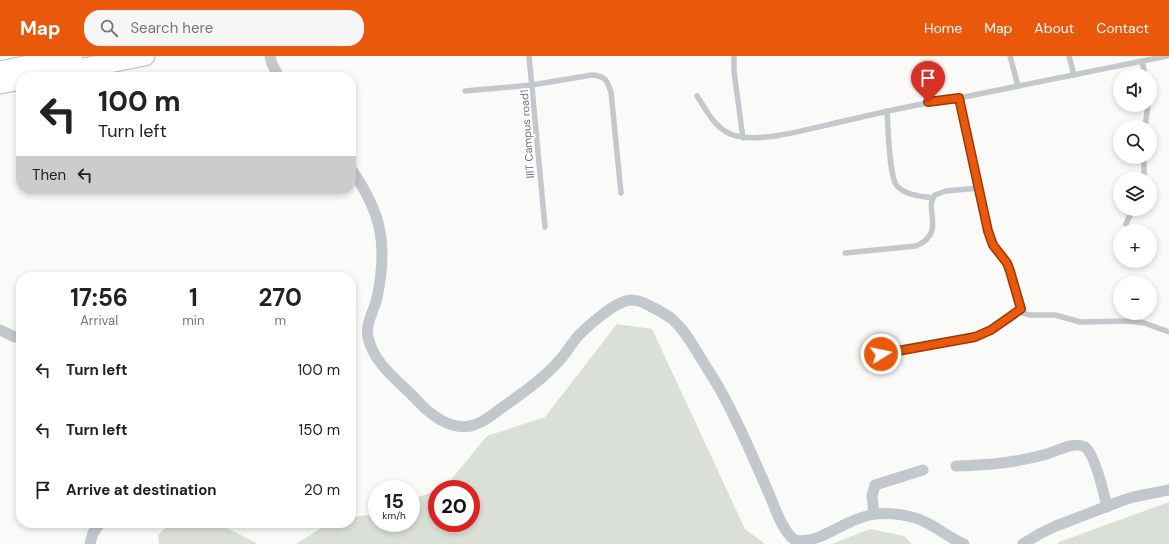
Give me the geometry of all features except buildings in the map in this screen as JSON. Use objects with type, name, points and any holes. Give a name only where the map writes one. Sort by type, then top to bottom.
[{"type":"highway","points":[[63,72],[144,56]]},
{"type":"highway","points":[[0,71],[66,57]]},
{"type":"highway","points":[[0,84],[16,81]]},
{"type":"street","points":[[270,56],[276,72]]},
{"type":"street","points":[[356,176],[368,195],[380,225],[381,266],[379,287],[367,334],[369,342],[374,354],[385,368],[433,415],[459,427],[470,427],[483,422],[549,371],[585,329],[596,320],[624,302],[635,301],[648,305],[673,320],[689,340],[722,393],[748,445],[782,524],[790,536],[795,540],[802,542],[821,539],[851,522],[874,514],[900,515],[915,518],[928,523],[949,537],[964,544]]},
{"type":"street","points":[[0,330],[16,338]]},
{"type":"street","points":[[956,466],[1010,463],[1049,454],[1073,445],[1078,445],[1084,447],[1091,455],[1107,507]]},
{"type":"street","points":[[874,514],[872,496],[875,485],[923,470]]},
{"type":"street","points":[[1023,544],[1056,526],[1133,497],[1169,490]]},
{"type":"street","points":[[90,544],[93,533],[96,528]]},
{"type":"lane","points":[[465,92],[532,84],[529,56]]},
{"type":"lane","points":[[734,56],[734,72],[743,138]]},
{"type":"lane","points":[[1010,56],[1018,86]]},
{"type":"lane","points":[[1069,56],[1074,75]]},
{"type":"lane","points":[[697,96],[712,120],[721,129],[732,135],[756,139],[799,131],[928,102],[959,98],[1167,56]]},
{"type":"lane","points":[[1142,61],[1144,68]]},
{"type":"lane","name":"IIIT Campus road1","points":[[545,227],[532,84],[592,76],[598,76],[608,82],[611,92],[621,193]]},
{"type":"lane","points":[[959,98],[990,238],[993,245],[1007,263],[1021,309],[1024,313],[1030,315],[1055,314],[1080,322],[1130,320],[1144,323],[1169,332]]},
{"type":"lane","points":[[886,111],[892,173],[897,185],[903,190],[932,198]]},
{"type":"lane","points":[[932,198],[938,193],[946,191],[979,188]]},
{"type":"lane","points":[[846,253],[916,246],[922,243],[929,237],[932,231],[932,198]]},
{"type":"lane","points":[[1126,224],[1130,216]]},
{"type":"lane","points":[[881,354],[975,337],[991,330],[1021,309]]},
{"type":"shaded area","points":[[617,324],[652,329],[745,529],[765,544],[296,544],[321,528],[356,528],[356,516],[368,515],[368,532],[420,532],[420,497],[428,493],[428,532],[480,532],[480,480],[451,480],[487,436],[545,417]]},
{"type":"shaded area","points":[[1169,502],[1169,544],[1057,544],[1059,542]]},
{"type":"shaded area","points":[[166,528],[227,528],[258,544],[159,544],[158,535]]},
{"type":"shaded area","points":[[870,529],[904,536],[912,544],[832,544]]},
{"type":"route","points":[[881,354],[975,337],[991,330],[1021,309],[1014,281],[1007,263],[993,245],[988,231],[959,98],[928,102]]}]
